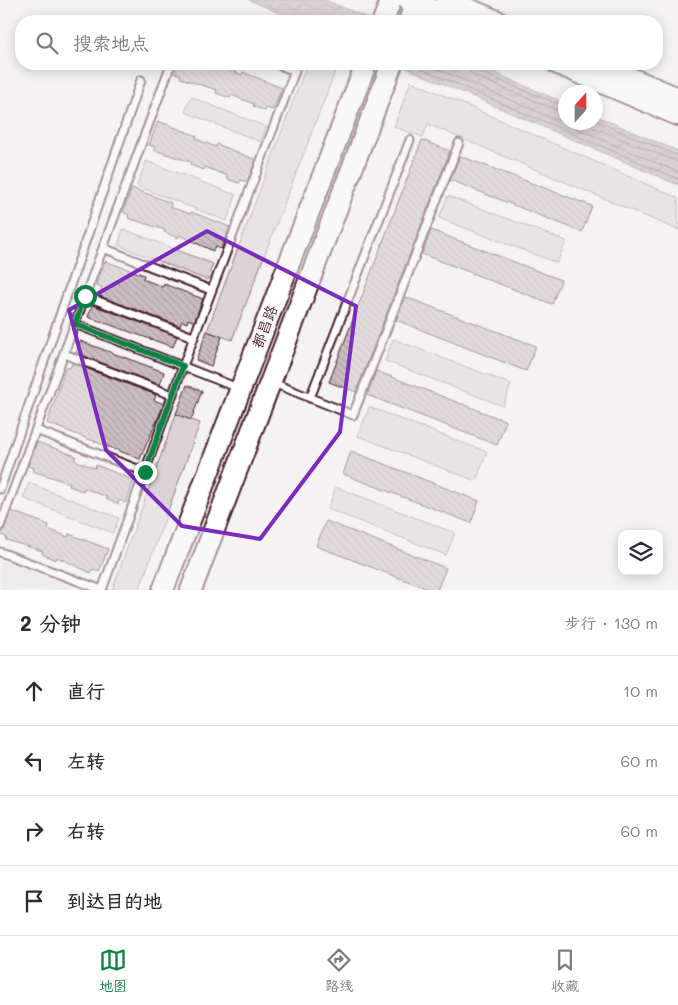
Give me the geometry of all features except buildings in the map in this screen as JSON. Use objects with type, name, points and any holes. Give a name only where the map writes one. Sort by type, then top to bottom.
[{"type":"main road","points":[[385,15],[391,0]]},
{"type":"main road","points":[[447,0],[483,15]]},
{"type":"main road","points":[[412,6],[440,15]]},
{"type":"main road","name":"都昌路","points":[[164,590],[364,70]]},
{"type":"main road","name":"都昌路","points":[[191,590],[390,70]]},
{"type":"main road","points":[[572,70],[678,115]]},
{"type":"main road","points":[[611,70],[678,98]]},
{"type":"lane","points":[[0,526],[170,70]]},
{"type":"lane","points":[[0,552],[102,590],[172,395],[294,71],[292,70]]},
{"type":"lane","points":[[0,489],[141,80]]},
{"type":"lane","points":[[310,398],[410,140]]},
{"type":"lane","points":[[271,382],[353,415],[460,143]]},
{"type":"lane","points":[[103,248],[212,290]]},
{"type":"lane","points":[[85,296],[194,338]]},
{"type":"lane","points":[[75,324],[241,389]]},
{"type":"lane","points":[[64,354],[172,395]]},
{"type":"lane","points":[[36,430],[145,472]]},
{"type":"highlighted area","points":[[207,231],[356,306],[340,432],[260,539],[182,526],[106,450],[69,310]]},
{"type":"shaded area","points":[[305,70],[336,70],[232,340],[207,331]]},
{"type":"shaded area","points":[[411,81],[678,198],[678,230],[428,124],[423,137],[394,127]]},
{"type":"shaded area","points":[[191,97],[266,127],[261,142],[185,112]]},
{"type":"shaded area","points":[[146,161],[236,195],[227,221],[137,186]]},
{"type":"shaded area","points":[[448,196],[566,241],[557,263],[439,218]]},
{"type":"shaded area","points":[[123,229],[213,264],[207,280],[118,245]]},
{"type":"shaded area","points":[[393,339],[511,384],[503,406],[385,361]]},
{"type":"shaded area","points":[[369,407],[487,452],[476,481],[358,436]]},
{"type":"shaded area","points":[[176,414],[200,423],[139,590],[112,590]]},
{"type":"shaded area","points":[[29,483],[119,518],[113,533],[23,498]]},
{"type":"shaded area","points":[[336,487],[455,533],[446,555],[328,509]]},
{"type":"shaded area","points":[[0,559],[80,590],[0,590]]},
{"type":"water","points":[[249,0],[325,0],[361,15],[284,15]]},
{"type":"water","points":[[411,70],[488,70],[558,100],[558,130],[603,130],[603,119],[678,151],[678,185]]},
{"type":"route","points":[[85,296],[75,324],[183,366],[145,472]]}]
